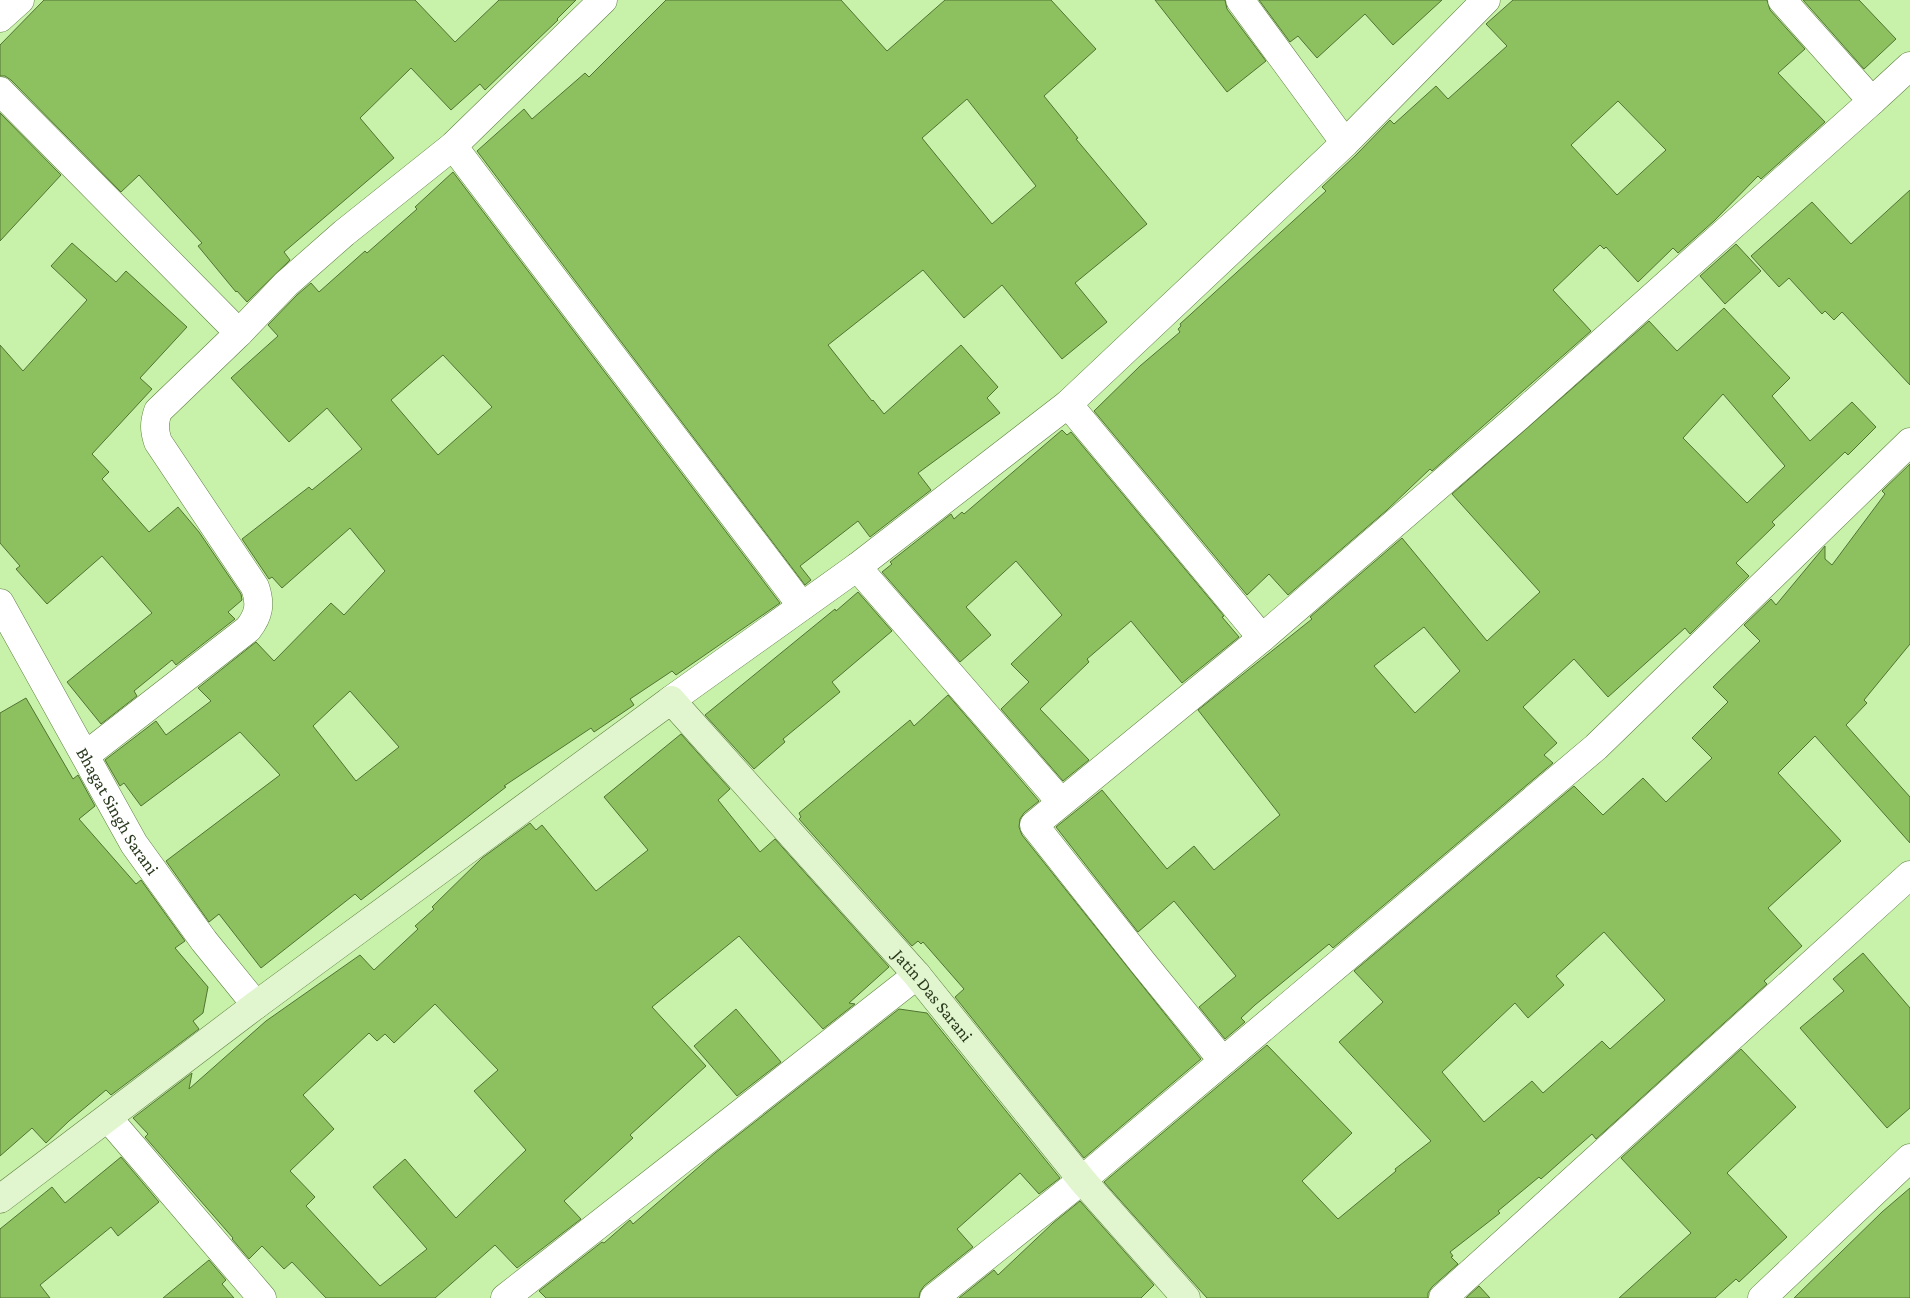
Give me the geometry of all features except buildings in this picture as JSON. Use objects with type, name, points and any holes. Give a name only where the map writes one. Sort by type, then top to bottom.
[{"type":"street","points":[[0,18],[20,0]]},
{"type":"street","points":[[86,755],[248,629],[256,619],[259,607],[255,587],[158,442],[154,432],[154,422],[158,411],[165,402],[239,333],[286,284],[344,233],[453,146],[603,0]]},
{"type":"street","points":[[1240,0],[1345,143]]},
{"type":"street","points":[[0,1199],[256,1005],[671,700],[857,566],[1068,404],[1345,143],[1486,0]]},
{"type":"street","points":[[1782,0],[1872,101]]},
{"type":"street","points":[[1223,1061],[1034,825],[1262,638],[1518,417],[1910,66]]},
{"type":"street","points":[[0,91],[239,333]]},
{"type":"street","points":[[453,146],[802,606]]},
{"type":"street","points":[[1068,404],[1262,638]]},
{"type":"street","points":[[934,1298],[1082,1180],[1596,747],[1910,442]]},
{"type":"street","points":[[857,566],[1061,802]]},
{"type":"street","name":"Bhagat Singh Sarani","points":[[0,602],[134,844],[204,941],[256,1005]]},
{"type":"street","name":"Jatin Das Sarani","points":[[671,700],[917,975],[1082,1180],[1186,1298]]},
{"type":"street","points":[[1443,1298],[1910,875]]},
{"type":"street","points":[[505,1298],[917,975]]},
{"type":"street","points":[[108,1118],[262,1298]]},
{"type":"street","points":[[1762,1298],[1910,1158]]}]
